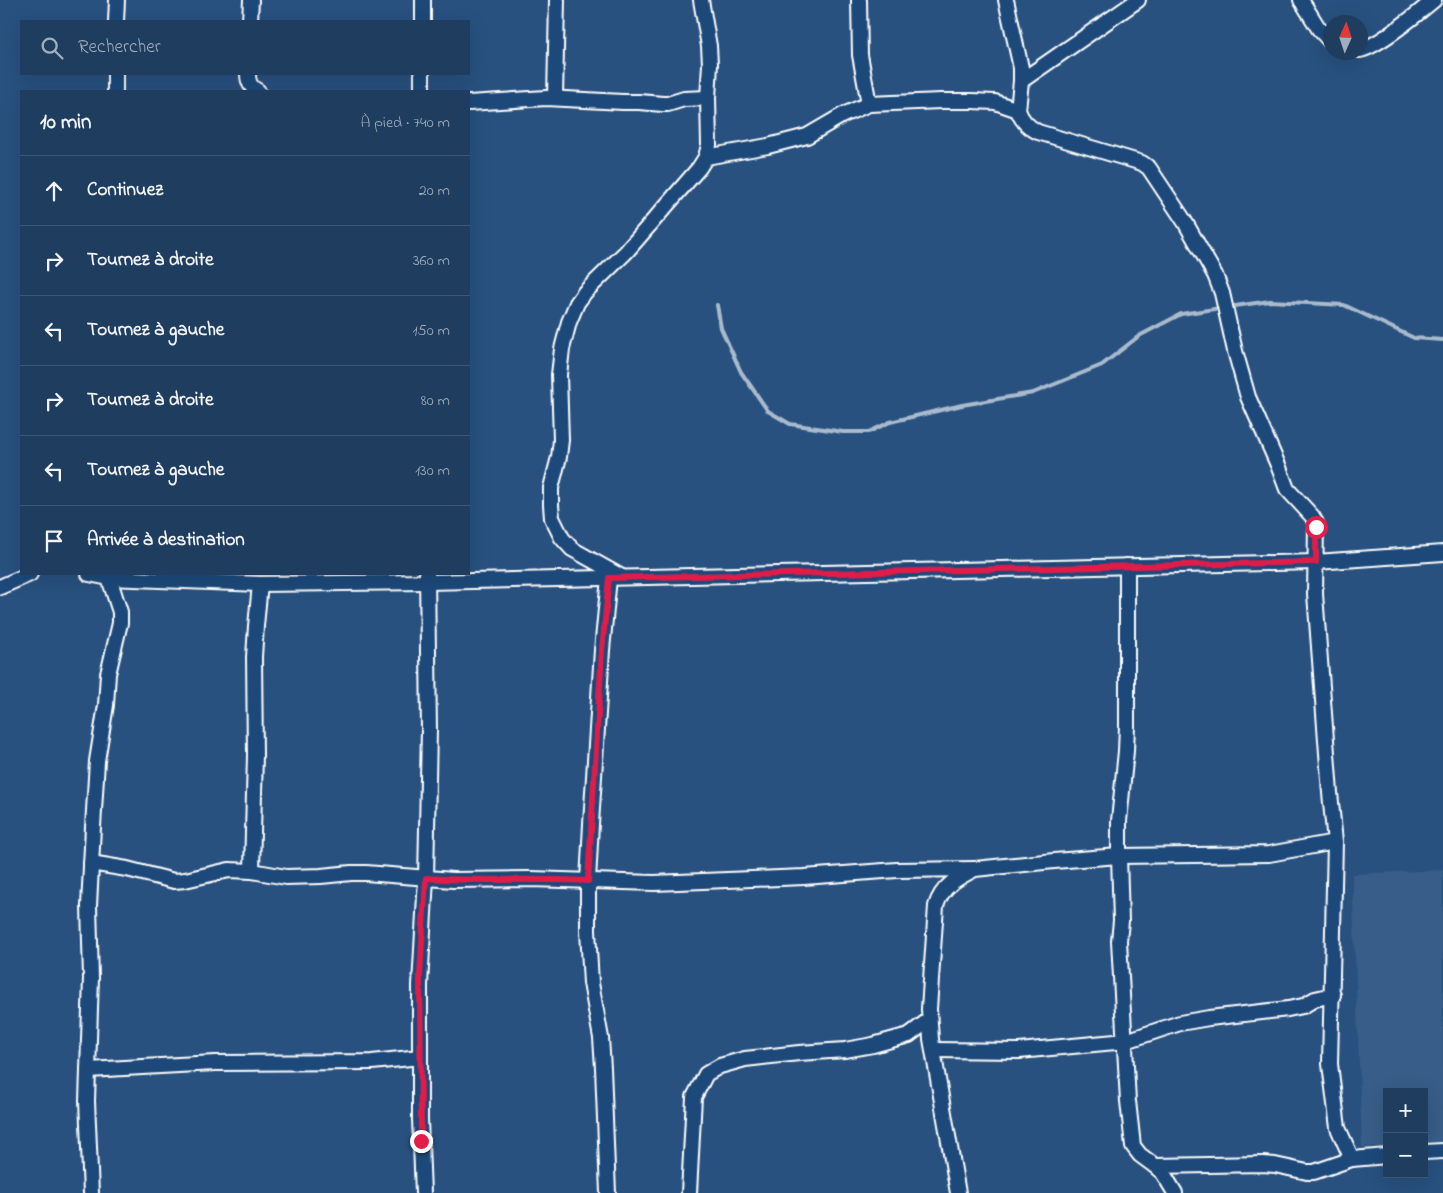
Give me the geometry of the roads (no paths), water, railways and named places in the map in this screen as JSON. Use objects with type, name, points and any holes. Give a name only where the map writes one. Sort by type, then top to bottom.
[{"type":"street","points":[[116,20],[117,0]]},
{"type":"street","points":[[250,20],[251,0]]},
{"type":"street","points":[[423,0],[423,20]]},
{"type":"street","points":[[555,98],[557,0]]},
{"type":"street","points":[[624,578],[572,549],[562,538],[552,518],[551,488],[559,457],[561,440],[559,375],[562,350],[568,322],[577,303],[585,292],[626,252],[699,168],[706,157],[709,145],[708,98],[710,64],[709,46],[701,0]]},
{"type":"street","points":[[859,0],[860,55],[869,104]]},
{"type":"street","points":[[1006,0],[1018,52],[1021,81],[1018,110],[1023,120],[1028,126],[1038,132],[1146,165],[1185,222],[1211,266],[1222,293],[1246,392],[1286,486],[1314,520],[1316,527],[1315,594],[1330,793],[1336,842],[1333,995],[1330,1044],[1332,1081],[1338,1128],[1352,1159]]},
{"type":"street","points":[[1021,81],[1138,0]]},
{"type":"street","points":[[1301,0],[1323,33]]},
{"type":"street","points":[[1368,48],[1434,0]]},
{"type":"street","points":[[115,75],[115,90]]},
{"type":"street","points":[[248,75],[249,83],[256,90]]},
{"type":"street","points":[[422,75],[422,90]]},
{"type":"street","points":[[470,103],[555,98],[668,104],[684,98],[708,98]]},
{"type":"street","points":[[706,157],[768,146],[807,136],[843,114],[869,104],[941,100],[972,101],[995,102],[1018,110]]},
{"type":"street","points":[[91,1193],[87,1100],[91,994],[89,929],[97,761],[106,705],[110,662],[120,622],[120,612],[108,576],[260,584],[428,578],[624,578],[1316,562],[1443,553]]},
{"type":"street","points":[[1127,566],[1127,733],[1119,821],[1118,856],[1121,921],[1119,941],[1128,1101],[1133,1146],[1140,1155],[1155,1166],[1167,1179],[1175,1193]]},
{"type":"street","points":[[0,586],[28,575]]},
{"type":"street","points":[[424,1193],[420,1119],[420,975],[426,878],[428,578]]},
{"type":"street","points":[[608,1193],[601,1038],[594,1005],[589,962],[588,881],[602,650],[609,578]]},
{"type":"street","points":[[252,871],[255,755],[254,672],[260,584]]},
{"type":"street","points":[[92,863],[127,869],[174,881],[229,870],[252,871],[286,877],[366,873],[465,880],[531,879],[654,883],[804,877],[897,870],[975,869],[1118,856],[1270,854],[1336,842]]},
{"type":"street","points":[[958,1193],[929,1020],[935,915],[938,899],[948,885],[975,869]]},
{"type":"street","points":[[933,1050],[1019,1051],[1126,1041],[1180,1023],[1288,1009],[1303,1006],[1315,999],[1333,995]]},
{"type":"street","points":[[689,1193],[694,1097],[706,1074],[720,1066],[745,1059],[845,1050],[873,1045],[909,1035],[929,1020]]},
{"type":"street","points":[[88,1070],[215,1063],[372,1062],[420,1057]]},
{"type":"street","points":[[1428,1152],[1443,1151]]},
{"type":"street","points":[[1155,1166],[1263,1164],[1314,1172],[1352,1159],[1383,1156]]},
{"type":"waterway","points":[[1228,307],[1270,301],[1344,305],[1414,338],[1443,340]]},
{"type":"waterway","points":[[717,305],[721,328],[741,372],[768,411],[790,424],[843,432],[869,432],[890,422],[962,405],[1033,393],[1102,365],[1139,336],[1181,314],[1221,308]]}]
